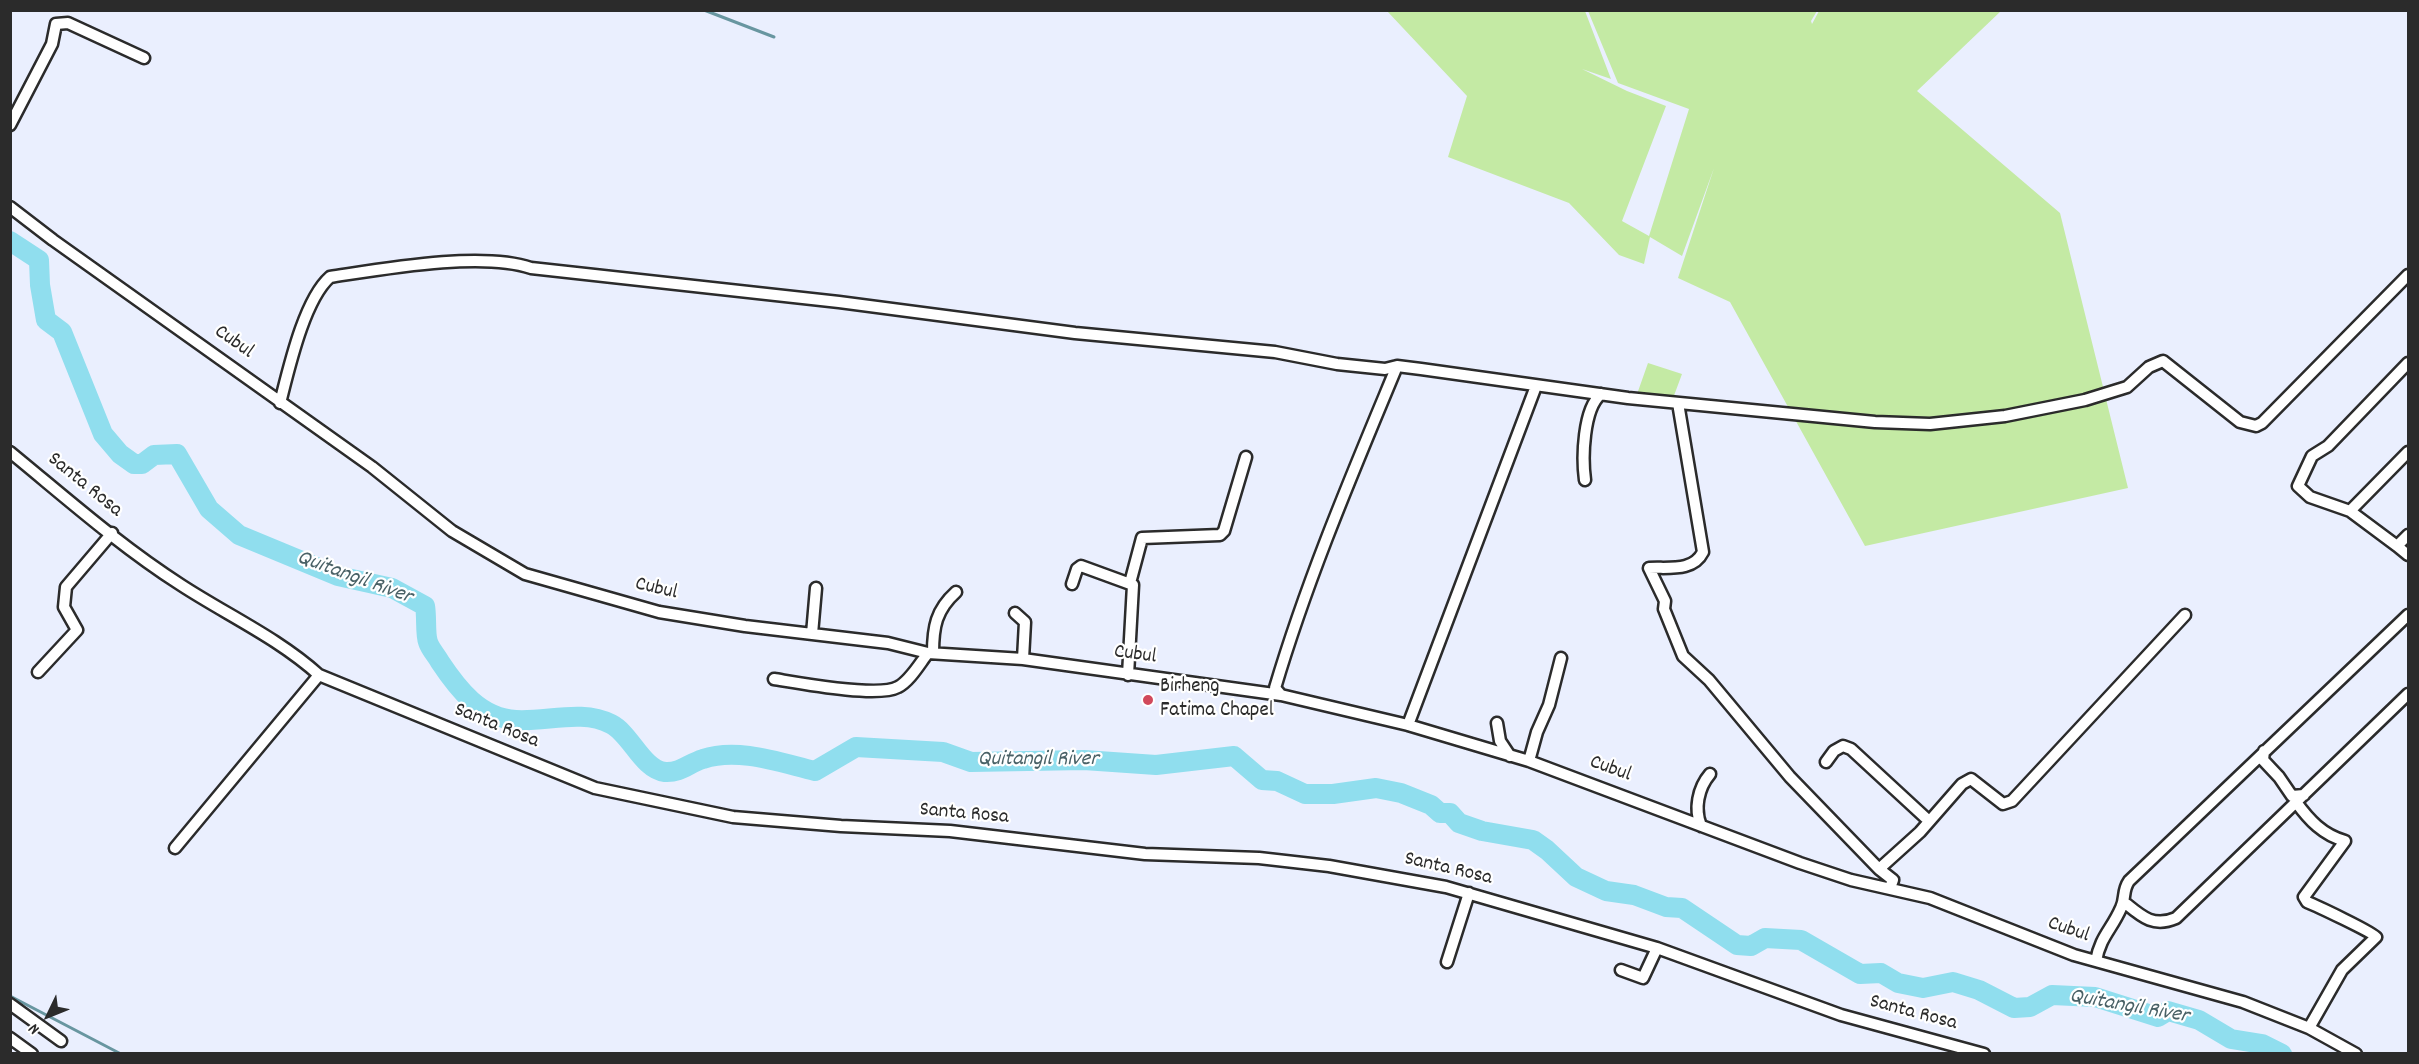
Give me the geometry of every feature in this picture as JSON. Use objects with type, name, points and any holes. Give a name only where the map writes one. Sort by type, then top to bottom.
[{"type":"street","points":[[10,125],[52,44],[56,24],[69,23],[144,58]]},
{"type":"street","name":"Cubul","points":[[10,207],[372,467],[452,531],[525,574],[659,612],[888,643],[931,653],[1023,659],[1281,695],[1408,725],[1529,761],[1800,863],[1929,898],[1993,925],[2096,961],[2243,1002],[2309,1028],[2356,1053]]},
{"type":"street","points":[[280,403],[293,352],[320,286],[330,277],[421,264],[461,262],[522,265],[531,268],[838,302],[1075,333],[1275,352],[1337,364],[1385,369],[1398,366],[1600,394],[1875,422],[1930,424],[2005,416],[2085,400],[2127,387],[2149,367],[2163,361],[2240,422],[2256,426],[2262,423],[2409,275]]},
{"type":"street","points":[[2409,363],[2328,446],[2312,456],[2299,480],[2302,492],[2350,511],[2409,555]]},
{"type":"street","points":[[1281,695],[1275,688],[1300,608],[1331,524],[1398,366]]},
{"type":"street","points":[[1408,725],[1536,386]]},
{"type":"street","points":[[1585,480],[1586,427],[1593,400],[1600,394]]},
{"type":"street","points":[[1678,402],[1703,552],[1699,561],[1690,566],[1648,568],[1665,601],[1664,609],[1683,656],[1709,681],[1790,777],[1879,869],[1893,880],[1890,888]]},
{"type":"street","name":"Santa Rosa","points":[[10,452],[179,584],[297,655],[319,675],[595,788],[733,817],[841,826],[950,831],[1145,854],[1259,858],[1329,866],[1469,892],[1657,948],[1841,1015],[1984,1053]]},
{"type":"street","points":[[2350,511],[2409,452]]},
{"type":"street","points":[[1128,675],[1134,591],[1130,583],[1142,538],[1220,535],[1224,531],[1246,458]]},
{"type":"street","points":[[38,672],[77,630],[64,607],[66,587],[112,533]]},
{"type":"street","points":[[2397,546],[2409,535]]},
{"type":"street","points":[[1072,584],[1077,569],[1081,566],[1130,583]]},
{"type":"street","points":[[813,634],[816,588]]},
{"type":"street","points":[[774,679],[839,688],[888,691],[900,687],[931,653],[934,622],[944,604],[956,592]]},
{"type":"street","points":[[1015,613],[1025,622],[1023,659]]},
{"type":"street","points":[[1879,869],[1929,821],[1962,784],[1971,779],[2003,804],[2012,801],[2185,615]]},
{"type":"street","points":[[2096,961],[2103,936],[2124,902],[2123,890],[2136,873],[2409,615]]},
{"type":"street","points":[[1529,761],[1549,705],[1560,658]]},
{"type":"street","points":[[175,848],[319,675]]},
{"type":"street","points":[[2124,902],[2143,918],[2155,923],[2176,918],[2409,694]]},
{"type":"street","points":[[1497,723],[1500,741],[1510,756]]},
{"type":"street","points":[[1826,762],[1834,751],[1843,746],[1851,749],[1929,821]]},
{"type":"street","points":[[2264,751],[2262,760],[2279,777],[2292,796],[2300,798]]},
{"type":"street","points":[[1701,826],[1696,814],[1697,802],[1710,774]]},
{"type":"street","points":[[2300,798],[2310,820],[2332,837],[2345,841],[2304,897],[2307,902],[2347,923],[2373,933],[2376,937],[2342,970],[2309,1028]]},
{"type":"street","points":[[1447,962],[1469,892]]},
{"type":"street","points":[[1621,970],[1643,978],[1657,948]]},
{"type":"street","points":[[10,1004],[61,1041]]},
{"type":"street","points":[[10,1038],[32,1053]]},
{"type":"green space","points":[[1387,11],[1585,11],[1611,79],[1582,69],[1627,91],[1666,106],[1622,221],[1649,236],[1689,109],[1618,83],[1588,11],[1817,11],[1811,21],[1812,24],[1819,11],[2001,11],[1917,91],[2060,213],[2128,488],[1865,546],[1730,302],[1678,278],[1714,168],[1682,256],[1650,237],[1644,264],[1619,255],[1569,203],[1448,157],[1467,96]]},
{"type":"green space","points":[[1648,363],[1682,374],[1672,401],[1636,397]]},
{"type":"waterway","points":[[704,10],[774,37]]},
{"type":"waterway","name":"Quitangil River","points":[[10,241],[39,260],[40,285],[46,320],[62,332],[103,434],[120,454],[134,464],[142,464],[154,455],[177,454],[209,509],[239,535],[338,576],[392,588],[425,606],[427,639],[432,650],[462,692],[491,714],[516,720],[576,717],[600,720],[618,729],[650,765],[665,772],[680,769],[703,759],[730,755],[745,755],[815,771],[856,747],[943,752],[971,762],[1084,760],[1156,765],[1234,756],[1262,780],[1277,781],[1305,794],[1333,794],[1376,788],[1401,793],[1431,805],[1440,813],[1450,813],[1459,823],[1482,831],[1533,840],[1576,877],[1606,891],[1634,895],[1666,907],[1682,908],[1737,945],[1751,946],[1765,938],[1801,940],[1860,974],[1881,973],[1898,983],[1923,988],[1953,982],[1979,990],[2014,1008],[2030,1007],[2052,995],[2095,997],[2158,1017],[2168,1011],[2199,1020],[2231,1039],[2262,1044],[2282,1054]]},
{"type":"waterway","points":[[10,996],[121,1054]]},
{"type":"place","name":"Birheng Fatima Chapel","points":[[1148,700]]}]
